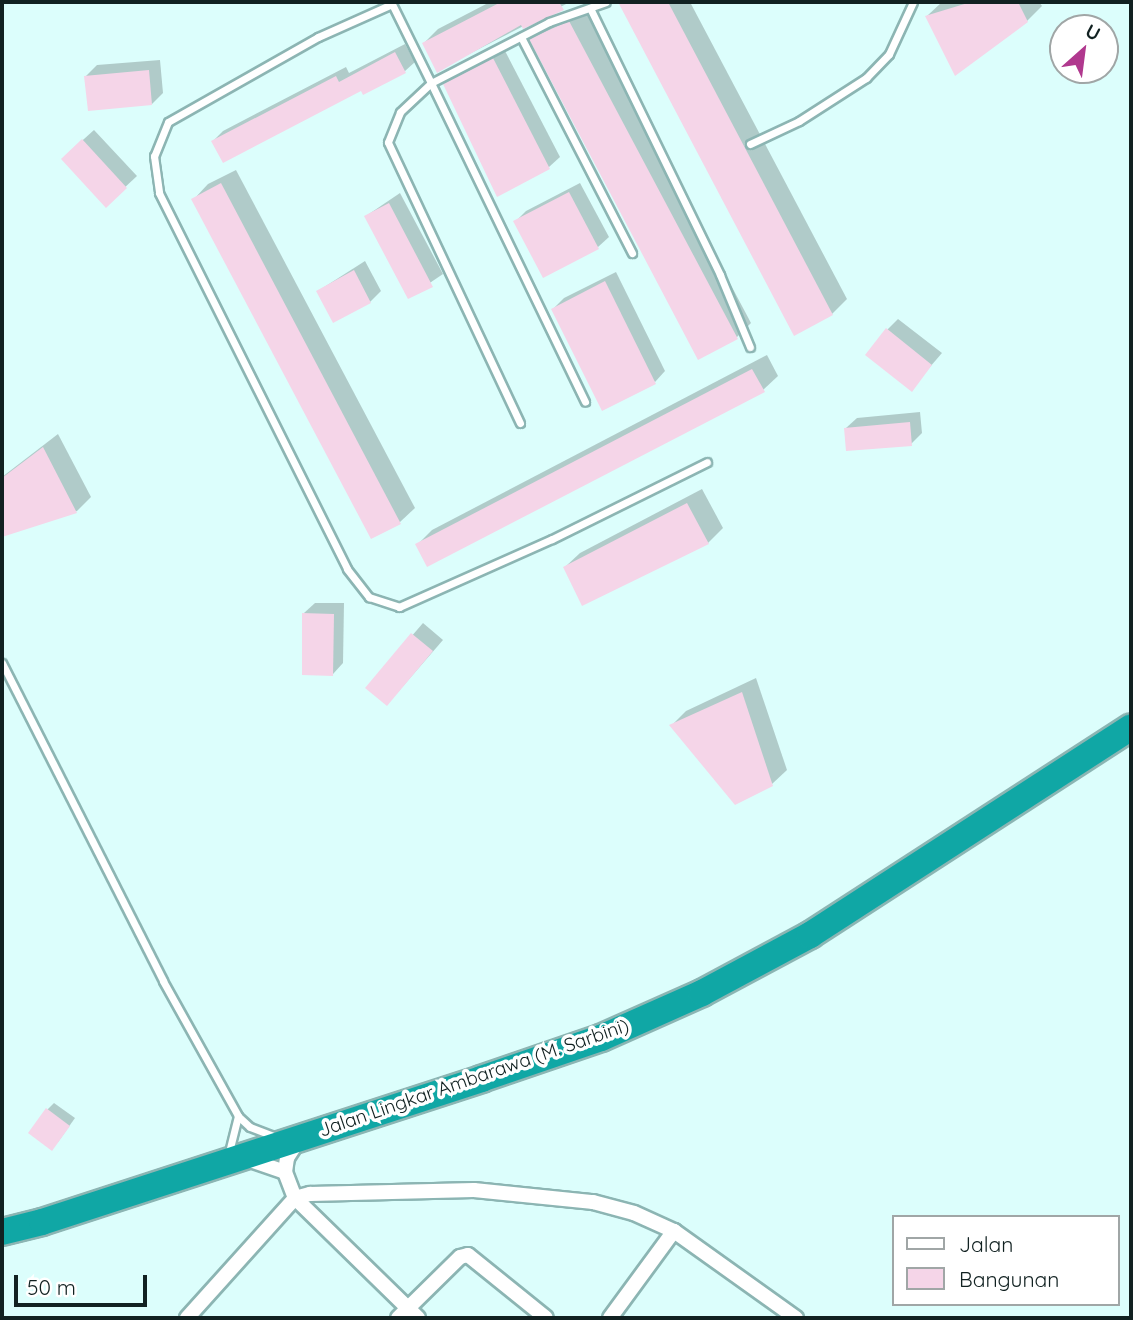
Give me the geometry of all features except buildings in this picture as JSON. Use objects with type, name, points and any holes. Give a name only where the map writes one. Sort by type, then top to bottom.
[{"type":"highway","name":"Jalan Lingkar Ambarawa (M. Sarbini)","points":[[2,1232],[601,1038],[702,993],[884,889],[1131,727]]},
{"type":"street","points":[[296,1138],[287,1158],[285,1172],[295,1198],[408,1315],[460,1257],[468,1255],[547,1318]]},
{"type":"street","points":[[228,1161],[255,1160],[285,1172]]},
{"type":"street","points":[[187,1318],[295,1198],[310,1194],[474,1191],[593,1202],[634,1213],[674,1231],[796,1318]]},
{"type":"street","points":[[610,1318],[674,1231]]},
{"type":"lane","points":[[520,423],[387,142],[400,113],[430,83],[521,37],[606,2]]},
{"type":"lane","points":[[750,144],[799,121],[866,78],[889,54],[913,2]]},
{"type":"lane","points":[[585,402],[392,3],[318,37],[168,122],[154,156],[159,193],[347,569],[369,597],[399,607],[552,539],[707,462]]},
{"type":"lane","points":[[590,8],[720,275],[750,347]]},
{"type":"lane","points":[[521,37],[632,253]]},
{"type":"lane","points":[[2,663],[163,981],[238,1116],[266,1135],[296,1138]]},
{"type":"lane","points":[[228,1161],[235,1140],[238,1116]]}]
